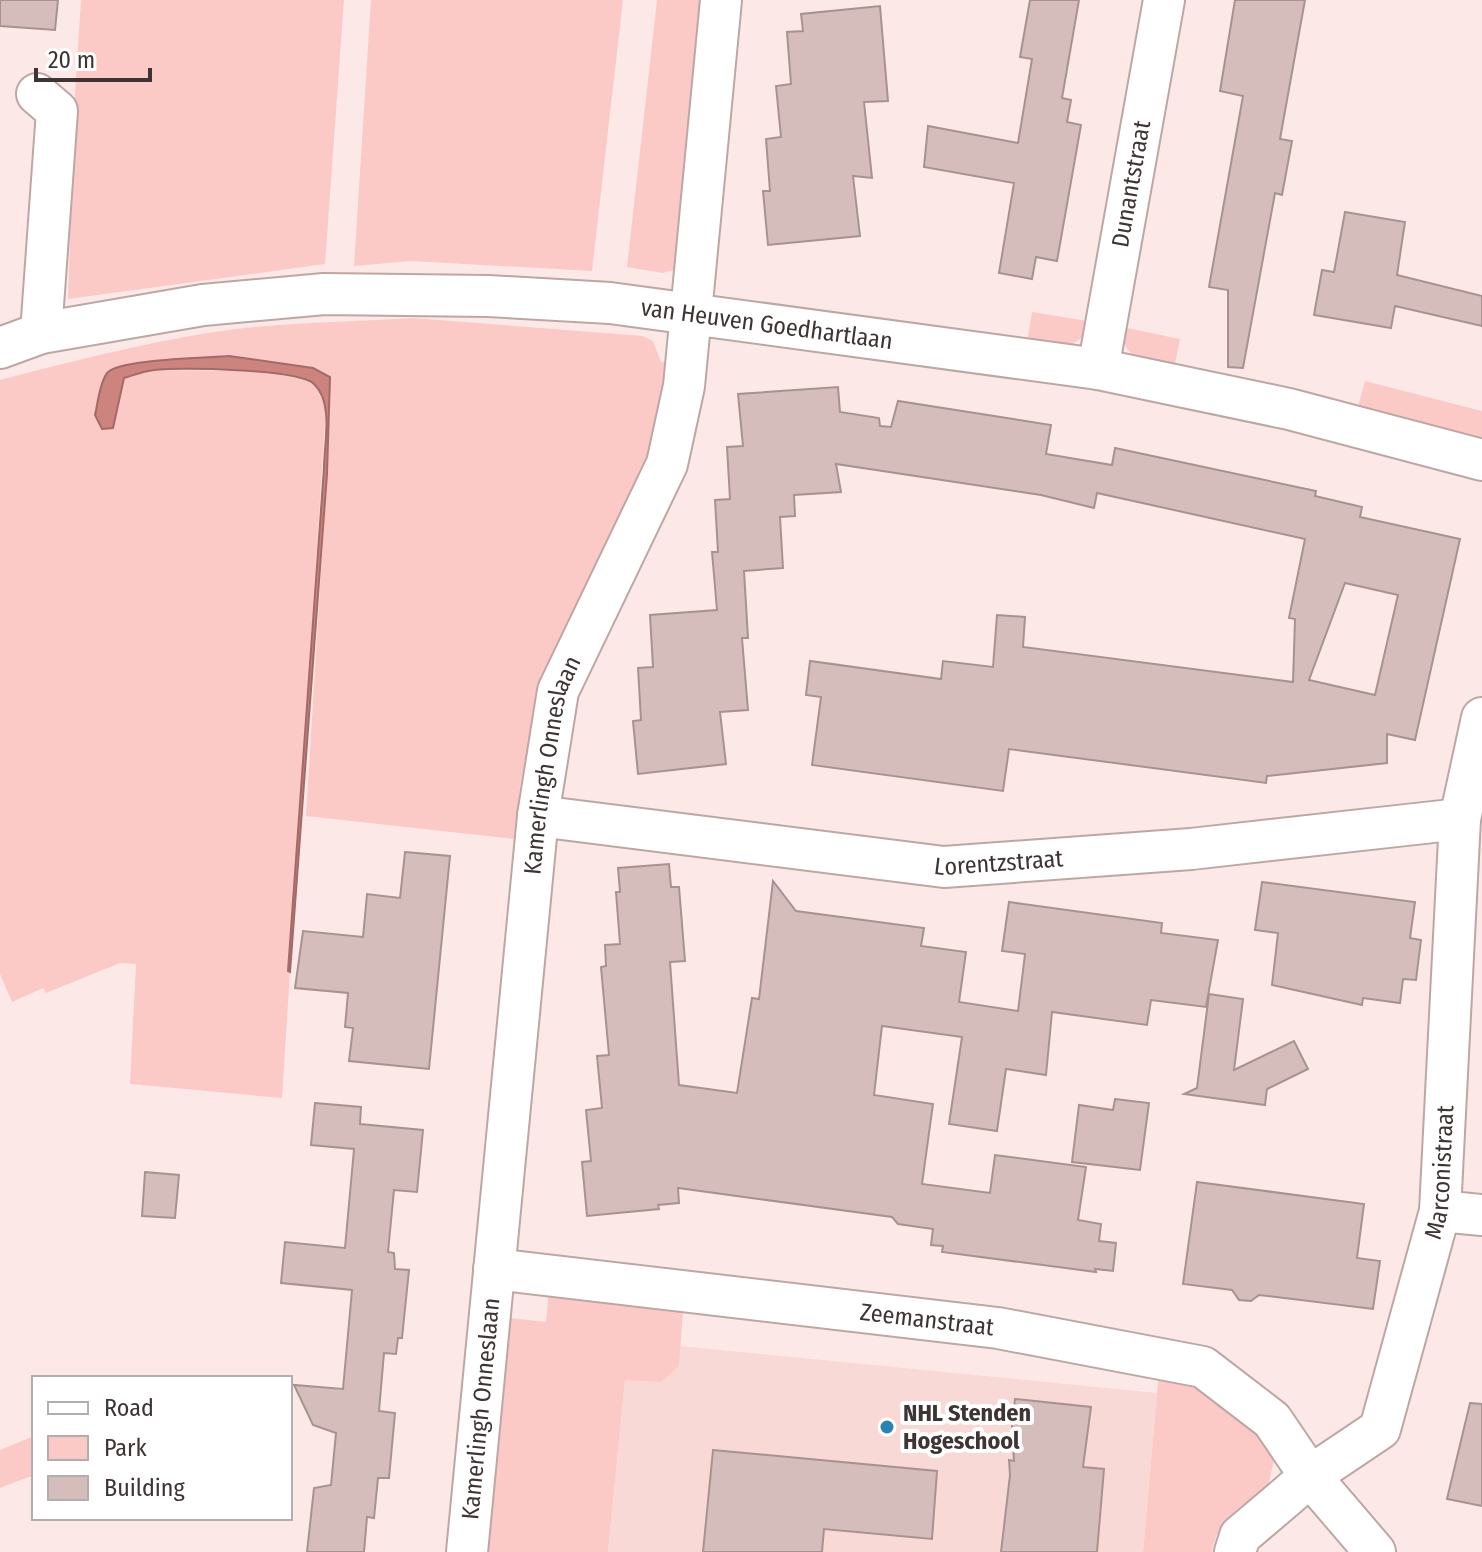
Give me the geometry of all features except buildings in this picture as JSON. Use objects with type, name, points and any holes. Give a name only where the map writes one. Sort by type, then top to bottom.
[{"type":"street","name":"Kamerlingh Onneslaan","points":[[467,1552],[538,816],[558,691],[667,464],[684,386],[721,0]]},
{"type":"street","name":"Dunantstraat","points":[[1098,369],[1164,0]]},
{"type":"street","points":[[37,94],[57,111],[41,333]]},
{"type":"street","name":"van Heuven Goedhartlaan","points":[[0,348],[41,333],[203,305],[324,294],[488,296],[610,303],[1098,369],[1289,409],[1482,460]]},
{"type":"street","name":"Marconistraat","points":[[1235,1552],[1240,1536],[1310,1476],[1380,1429],[1440,1211],[1460,819],[1482,718]]},
{"type":"street","name":"Lorentzstraat","points":[[538,816],[944,867],[1191,849],[1460,819]]},
{"type":"street","points":[[1440,1211],[1482,1215]]},
{"type":"street","name":"Zeemanstraat","points":[[494,1269],[984,1326],[1203,1367],[1272,1420],[1310,1476],[1375,1552]]},
{"type":"shaded area","points":[[229,356],[313,368],[330,377],[327,474],[290,972],[326,435],[324,402],[314,384],[286,375],[237,370],[167,369],[124,378],[113,428],[102,429],[95,415],[102,383],[114,368],[145,362]]},
{"type":"shaded area","name":"NHL Stenden Hogeschool","points":[[680,1346],[1157,1393],[1143,1552],[608,1552],[625,1380],[679,1366]]},
{"type":"green space","points":[[81,0],[344,0],[325,264],[68,299]]},
{"type":"green space","points":[[371,0],[623,0],[592,271],[411,261],[354,266]]},
{"type":"green space","points":[[657,0],[703,0],[677,269],[663,273],[627,267]]},
{"type":"green space","points":[[1032,312],[1093,322],[1087,332],[1073,343],[1027,342]]},
{"type":"green space","points":[[413,318],[643,336],[653,341],[661,362],[670,362],[646,473],[546,672],[521,780],[514,839],[306,816],[330,377],[229,356],[152,361],[111,369],[113,428],[124,378],[153,370],[248,371],[303,378],[314,384],[326,405],[282,1098],[130,1084],[136,964],[120,963],[46,993],[43,988],[12,1002],[0,974],[0,380],[198,335],[265,326]]},
{"type":"green space","points":[[1122,327],[1180,339],[1174,369],[1131,353],[1123,338]]},
{"type":"green space","points":[[1365,381],[1482,411],[1482,441],[1357,410]]},
{"type":"green space","points":[[549,1288],[683,1311],[679,1366],[661,1382],[625,1380],[608,1552],[481,1552],[502,1317],[546,1322]]},
{"type":"green space","points":[[1159,1372],[1192,1381],[1254,1431],[1274,1460],[1268,1487],[1225,1522],[1212,1552],[1143,1552]]},
{"type":"green space","points":[[32,1437],[32,1476],[0,1488],[0,1450]]},
{"type":"place","name":"NHL Stenden Hogeschool","points":[[887,1427]]}]
